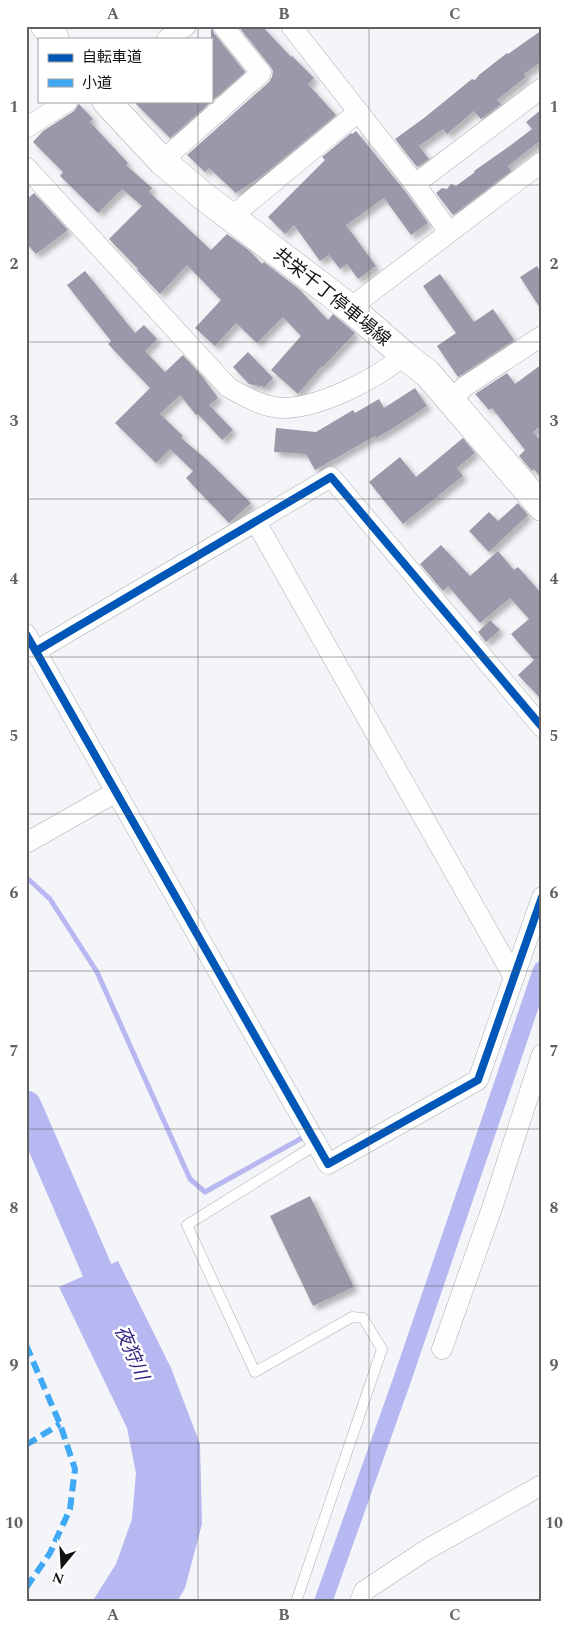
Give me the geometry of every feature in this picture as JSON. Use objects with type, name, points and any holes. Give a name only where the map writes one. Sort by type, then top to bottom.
[{"type":"main road","points":[[45,26],[54,38]]},
{"type":"main road","name":"共栄千丁停車場線","points":[[107,102],[162,161],[202,195],[350,308],[428,374],[542,507]]},
{"type":"street","points":[[168,38],[186,26]]},
{"type":"street","points":[[162,161],[261,73],[223,26]]},
{"type":"street","points":[[291,26],[415,184],[450,232]]},
{"type":"street","points":[[415,184],[542,88]]},
{"type":"street","points":[[26,128],[66,102]]},
{"type":"street","points":[[231,217],[358,112]]},
{"type":"street","points":[[350,308],[542,162]]},
{"type":"street","points":[[26,167],[228,387],[252,401],[284,408],[309,404],[352,388],[381,372],[404,355]]},
{"type":"street","points":[[450,401],[464,387],[542,336]]},
{"type":"street","points":[[542,726],[331,477],[256,522],[31,643],[328,1164],[478,1080],[542,897]]},
{"type":"street","points":[[256,522],[514,977]]},
{"type":"street","points":[[26,843],[116,792]]},
{"type":"street","points":[[442,1350],[492,1208],[542,1054]]},
{"type":"street","points":[[360,1602],[364,1591],[426,1550],[542,1485]]},
{"type":"lane","points":[[296,1602],[382,1350],[363,1318],[352,1317],[255,1372],[187,1225],[317,1144]]},
{"type":"water","points":[[118,1261],[171,1368],[200,1444],[202,1524],[185,1588],[177,1602],[92,1602],[116,1564],[132,1519],[136,1473],[127,1428],[59,1287]]},
{"type":"building","points":[[211,26],[214,33],[245,72],[212,101],[212,38]]},
{"type":"building","points":[[238,26],[262,26],[314,78],[308,84],[336,115],[262,176],[236,193],[209,168],[205,172],[187,155],[269,82],[272,77],[273,71],[270,66]]},
{"type":"building","points":[[542,30],[542,61],[524,74],[526,77],[497,100],[501,104],[481,119],[474,111],[447,134],[443,129],[419,146],[429,159],[417,167],[395,139],[472,79],[475,80],[507,53]]},
{"type":"building","points":[[134,102],[211,102],[170,138]]},
{"type":"building","points":[[79,104],[93,119],[90,122],[128,163],[126,165],[152,188],[149,192],[211,250],[227,234],[250,251],[262,264],[264,262],[299,289],[328,320],[333,314],[355,333],[322,366],[298,394],[271,370],[301,336],[283,317],[257,343],[236,323],[215,346],[195,328],[221,300],[187,265],[160,294],[109,239],[142,206],[122,189],[98,213],[60,176],[63,172],[33,142],[43,131],[74,111]]},
{"type":"building","points":[[542,109],[542,142],[540,141],[508,166],[511,171],[453,215],[436,193],[442,188],[447,189],[451,184],[456,186],[532,129],[526,122]]},
{"type":"building","points":[[356,131],[405,191],[428,223],[411,235],[384,198],[346,225],[376,266],[358,279],[347,264],[340,269],[329,255],[320,261],[294,225],[285,234],[268,217],[325,160],[322,157]]},
{"type":"building","points":[[34,193],[68,230],[36,254],[26,243],[26,200]]},
{"type":"building","points":[[537,266],[542,274],[542,311],[520,277]]},
{"type":"building","points":[[85,271],[135,333],[144,325],[157,339],[145,351],[165,372],[183,355],[218,398],[209,405],[233,430],[222,440],[198,414],[196,415],[180,395],[160,414],[183,436],[181,438],[206,459],[251,503],[229,523],[186,478],[193,471],[170,449],[156,463],[115,423],[150,388],[108,344],[111,341],[67,285]]},
{"type":"building","points":[[440,274],[474,322],[493,309],[514,340],[458,377],[437,346],[456,333],[423,286]]},
{"type":"building","points":[[248,352],[273,378],[265,387],[249,384],[233,367]]},
{"type":"building","points":[[542,364],[542,425],[533,432],[542,442],[542,479],[519,456],[525,450],[492,408],[489,410],[475,394],[507,373],[515,384]]},
{"type":"building","points":[[415,388],[427,406],[376,438],[375,436],[315,470],[306,454],[274,452],[276,428],[316,432],[353,410],[355,413],[379,399],[384,408]]},
{"type":"building","points":[[463,438],[475,453],[457,468],[463,476],[403,524],[369,482],[400,457],[416,477]]},
{"type":"building","points":[[518,503],[528,515],[489,552],[469,531],[489,512],[498,521]]},
{"type":"building","points":[[441,545],[470,576],[498,551],[514,570],[518,567],[542,594],[542,700],[518,675],[534,660],[511,634],[529,619],[510,598],[480,623],[448,586],[443,591],[420,564]]},
{"type":"building","points":[[490,620],[500,630],[486,642],[478,632]]},
{"type":"building","points":[[310,1196],[354,1287],[313,1306],[270,1216]]},
{"type":"waterway","points":[[26,877],[50,899],[97,972],[190,1179],[205,1192],[302,1138]]},
{"type":"waterway","points":[[323,1602],[402,1380],[542,970]]},
{"type":"waterway","name":"夜狩川","points":[[26,1106],[114,1309]]},
{"type":"marked path","points":[[26,1345],[60,1424],[75,1469],[70,1509],[50,1553],[26,1588]]},
{"type":"marked path","points":[[26,1445],[60,1424]]},
{"type":"cycle path","points":[[36,651],[331,477],[542,727]]},
{"type":"cycle path","points":[[26,634],[328,1164],[478,1080],[542,897]]}]
